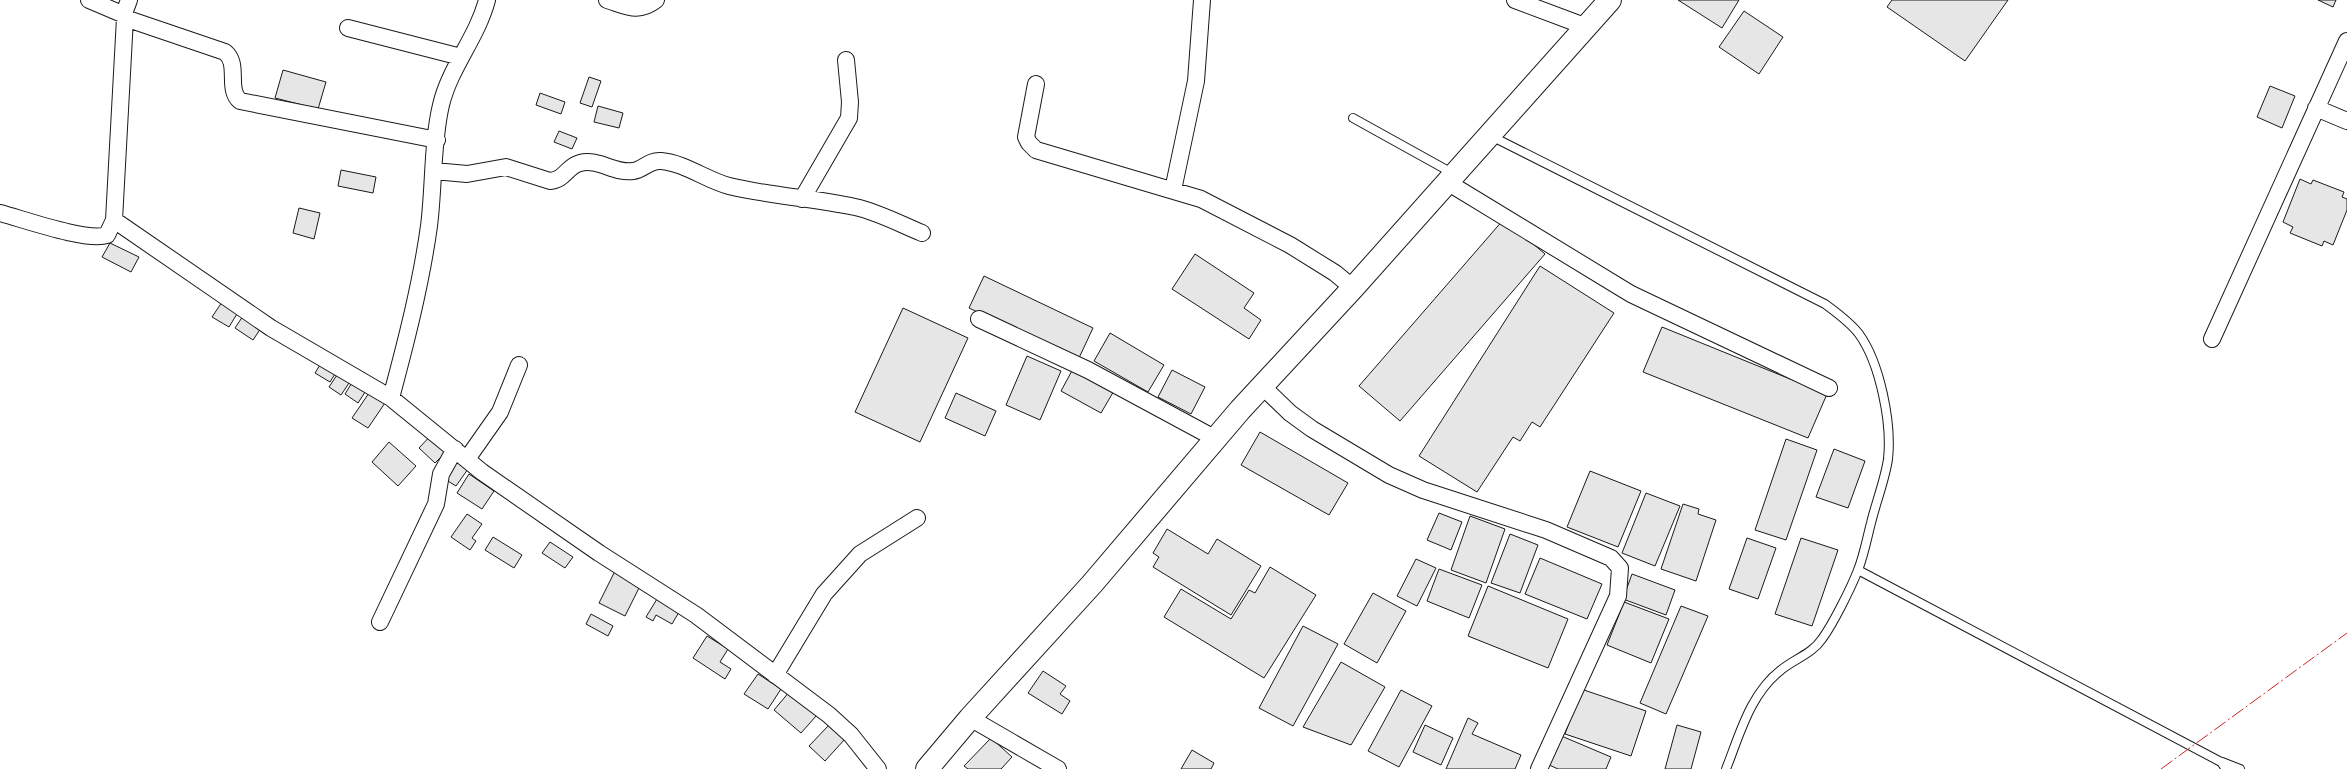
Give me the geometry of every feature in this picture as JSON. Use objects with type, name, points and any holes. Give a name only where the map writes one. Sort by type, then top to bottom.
[{"type":"main road","points":[[927,769],[970,718],[1092,584],[1262,386],[1353,288],[1610,0]]},
{"type":"street","points":[[89,0],[124,17],[225,52],[232,62],[235,92],[240,101],[437,140]]},
{"type":"street","points":[[0,213],[74,233],[98,237],[106,235],[114,220],[124,17],[129,0]]},
{"type":"street","points":[[391,398],[407,340],[429,227],[440,107],[446,86],[479,24],[487,0]]},
{"type":"street","points":[[607,0],[632,8],[646,8],[656,0]]},
{"type":"street","points":[[1173,190],[1196,82],[1202,0]]},
{"type":"street","points":[[1515,0],[1586,27]]},
{"type":"street","points":[[348,28],[461,57]]},
{"type":"street","points":[[2212,339],[2347,41]]},
{"type":"street","points":[[802,199],[843,131],[849,118],[850,102],[846,60]]},
{"type":"street","points":[[1036,84],[1026,137],[1029,144],[1036,150],[1173,190],[1217,206],[1283,242],[1335,273],[1353,288]]},
{"type":"street","points":[[2316,108],[2347,121]]},
{"type":"street","points":[[434,171],[467,174],[506,167],[550,181],[558,181],[579,162],[590,162],[624,171],[634,171],[651,162],[661,161],[674,164],[727,185],[871,211],[922,233]]},
{"type":"street","points":[[1451,178],[1631,294],[1829,388]]},
{"type":"street","points":[[114,220],[271,328],[391,398],[467,459],[599,553],[696,615],[851,735],[878,769]]},
{"type":"street","points":[[979,319],[1088,370],[1216,439]]},
{"type":"street","points":[[467,459],[500,412],[519,365]]},
{"type":"street","points":[[1262,386],[1290,413],[1312,430],[1389,475],[1423,490],[1546,530],[1610,558],[1620,568],[1618,596],[1539,769]]},
{"type":"street","points":[[380,622],[436,504],[441,474],[455,449]]},
{"type":"street","points":[[775,675],[824,594],[872,544],[917,518]]},
{"type":"street","points":[[970,718],[1058,769]]},
{"type":"lane","points":[[1353,118],[1451,178]]},
{"type":"lane","points":[[1490,136],[1825,304],[1843,317],[1859,334],[1871,358],[1884,398],[1888,421],[1888,461],[1858,570],[1822,640],[1810,652],[1781,670],[1763,687],[1751,707],[1726,769]]},
{"type":"lane","points":[[1858,570],[2224,765],[2240,769]]},
{"type":"building","points":[[1678,0],[1739,0],[1722,28]]},
{"type":"building","points":[[1892,0],[2008,0],[1965,61],[1887,7]]},
{"type":"building","points":[[2318,0],[2336,0],[2333,7]]},
{"type":"building","points":[[1744,11],[1783,37],[1759,74],[1719,47]]},
{"type":"building","points":[[283,70],[326,82],[318,109],[275,98]]},
{"type":"building","points":[[589,77],[601,81],[592,107],[580,103]]},
{"type":"building","points":[[2270,86],[2295,96],[2282,128],[2257,117]]},
{"type":"building","points":[[540,93],[565,102],[561,114],[536,105]]},
{"type":"building","points":[[598,106],[623,113],[619,128],[594,122]]},
{"type":"building","points":[[559,131],[577,138],[572,149],[554,142]]},
{"type":"building","points":[[341,170],[376,177],[373,193],[338,186]]},
{"type":"building","points":[[2300,179],[2311,184],[2313,180],[2344,192],[2342,197],[2347,199],[2347,210],[2333,245],[2324,241],[2322,246],[2290,233],[2293,227],[2283,222]]},
{"type":"building","points":[[299,208],[320,213],[314,239],[293,233]]},
{"type":"building","points":[[1504,219],[1545,254],[1400,421],[1359,386]]},
{"type":"building","points":[[110,243],[139,257],[131,272],[102,257]]},
{"type":"building","points":[[1195,254],[1254,293],[1244,308],[1261,320],[1249,339],[1172,289]]},
{"type":"building","points":[[1540,266],[1614,313],[1540,427],[1532,422],[1520,441],[1513,437],[1477,492],[1419,456]]},
{"type":"building","points":[[984,276],[1093,328],[1078,360],[969,308]]},
{"type":"building","points":[[224,299],[240,309],[229,327],[212,317]]},
{"type":"building","points":[[903,308],[968,338],[920,442],[855,412]]},
{"type":"building","points":[[245,313],[263,325],[253,340],[235,328]]},
{"type":"building","points":[[1662,327],[1827,394],[1808,438],[1643,372]]},
{"type":"building","points":[[1110,333],[1164,365],[1148,392],[1094,361]]},
{"type":"building","points":[[1027,356],[1061,371],[1040,420],[1006,405]]},
{"type":"building","points":[[323,360],[338,369],[330,382],[315,373]]},
{"type":"building","points":[[1074,367],[1115,389],[1101,413],[1061,391]]},
{"type":"building","points":[[1172,370],[1205,387],[1191,414],[1158,397]]},
{"type":"building","points":[[339,372],[351,380],[341,395],[329,387]]},
{"type":"building","points":[[353,381],[367,389],[358,403],[345,394]]},
{"type":"building","points":[[371,390],[387,400],[368,428],[352,418]]},
{"type":"building","points":[[956,393],[996,411],[985,436],[945,418]]},
{"type":"building","points":[[1260,432],[1348,483],[1329,515],[1241,465]]},
{"type":"building","points":[[433,433],[449,449],[435,463],[419,448]]},
{"type":"building","points":[[1786,439],[1817,450],[1786,540],[1755,530]]},
{"type":"building","points":[[389,442],[416,466],[398,486],[372,462]]},
{"type":"building","points":[[1834,449],[1865,461],[1848,508],[1816,497]]},
{"type":"building","points":[[455,460],[468,469],[456,486],[443,478]]},
{"type":"building","points":[[1590,471],[1641,491],[1618,547],[1567,527]]},
{"type":"building","points":[[469,474],[494,491],[482,509],[457,493]]},
{"type":"building","points":[[1646,493],[1680,506],[1655,566],[1622,553]]},
{"type":"building","points":[[1683,504],[1699,509],[1698,514],[1716,520],[1696,581],[1661,569]]},
{"type":"building","points":[[1439,513],[1462,522],[1451,550],[1427,540]]},
{"type":"building","points":[[467,514],[482,524],[472,538],[476,541],[470,550],[451,537]]},
{"type":"building","points":[[1470,516],[1505,529],[1486,583],[1451,570]]},
{"type":"building","points":[[1167,529],[1208,554],[1217,539],[1261,566],[1231,615],[1153,567],[1159,557],[1153,553]]},
{"type":"building","points":[[1510,534],[1538,545],[1520,593],[1491,583]]},
{"type":"building","points":[[493,537],[522,555],[514,568],[485,550]]},
{"type":"building","points":[[1747,538],[1776,548],[1758,599],[1729,589]]},
{"type":"building","points":[[1801,538],[1838,550],[1812,626],[1775,614]]},
{"type":"building","points":[[550,542],[573,557],[565,568],[542,553]]},
{"type":"building","points":[[1540,558],[1602,584],[1587,619],[1525,594]]},
{"type":"building","points":[[1416,559],[1436,568],[1417,606],[1397,596]]},
{"type":"building","points":[[1270,567],[1316,595],[1264,678],[1164,617],[1181,589],[1231,619],[1249,590],[1255,593]]},
{"type":"building","points":[[1439,569],[1482,585],[1469,618],[1427,601]]},
{"type":"building","points":[[615,571],[641,584],[625,616],[599,603]]},
{"type":"building","points":[[1632,574],[1675,590],[1666,615],[1623,599]]},
{"type":"building","points":[[1488,586],[1568,619],[1548,668],[1468,636]]},
{"type":"building","points":[[1373,593],[1406,611],[1377,663],[1344,644]]},
{"type":"building","points":[[657,599],[679,612],[672,624],[656,615],[653,621],[646,617]]},
{"type":"building","points":[[1624,602],[1669,619],[1651,663],[1607,645]]},
{"type":"building","points":[[1681,606],[1708,616],[1666,714],[1640,703]]},
{"type":"building","points":[[591,614],[613,626],[608,636],[586,624]]},
{"type":"building","points":[[1303,626],[1338,644],[1293,726],[1259,708]]},
{"type":"building","points":[[707,636],[728,649],[720,662],[731,669],[725,679],[693,658]]},
{"type":"building","points":[[1341,662],[1385,687],[1351,745],[1303,727]]},
{"type":"building","points":[[1043,671],[1066,686],[1060,694],[1070,701],[1062,714],[1028,693]]},
{"type":"building","points":[[758,674],[781,689],[768,709],[744,694]]},
{"type":"building","points":[[1581,689],[1646,711],[1631,756],[1565,734]]},
{"type":"building","points":[[1401,690],[1432,706],[1399,767],[1368,751]]},
{"type":"building","points":[[790,691],[817,715],[801,733],[774,710]]},
{"type":"building","points":[[1468,718],[1478,723],[1472,734],[1521,755],[1515,769],[1446,769]]},
{"type":"building","points":[[829,725],[845,739],[825,761],[809,746]]},
{"type":"building","points":[[1425,725],[1453,738],[1441,765],[1413,752]]},
{"type":"building","points":[[1677,725],[1701,732],[1691,769],[1665,769]]},
{"type":"building","points":[[1559,735],[1611,757],[1606,769],[1558,769],[1547,764]]},
{"type":"building","points":[[991,738],[1012,757],[1001,769],[968,769],[964,766]]},
{"type":"building","points":[[1192,750],[1214,763],[1211,769],[1181,769]]},
{"type":"power","points":[[2161,769],[2347,633]]}]
